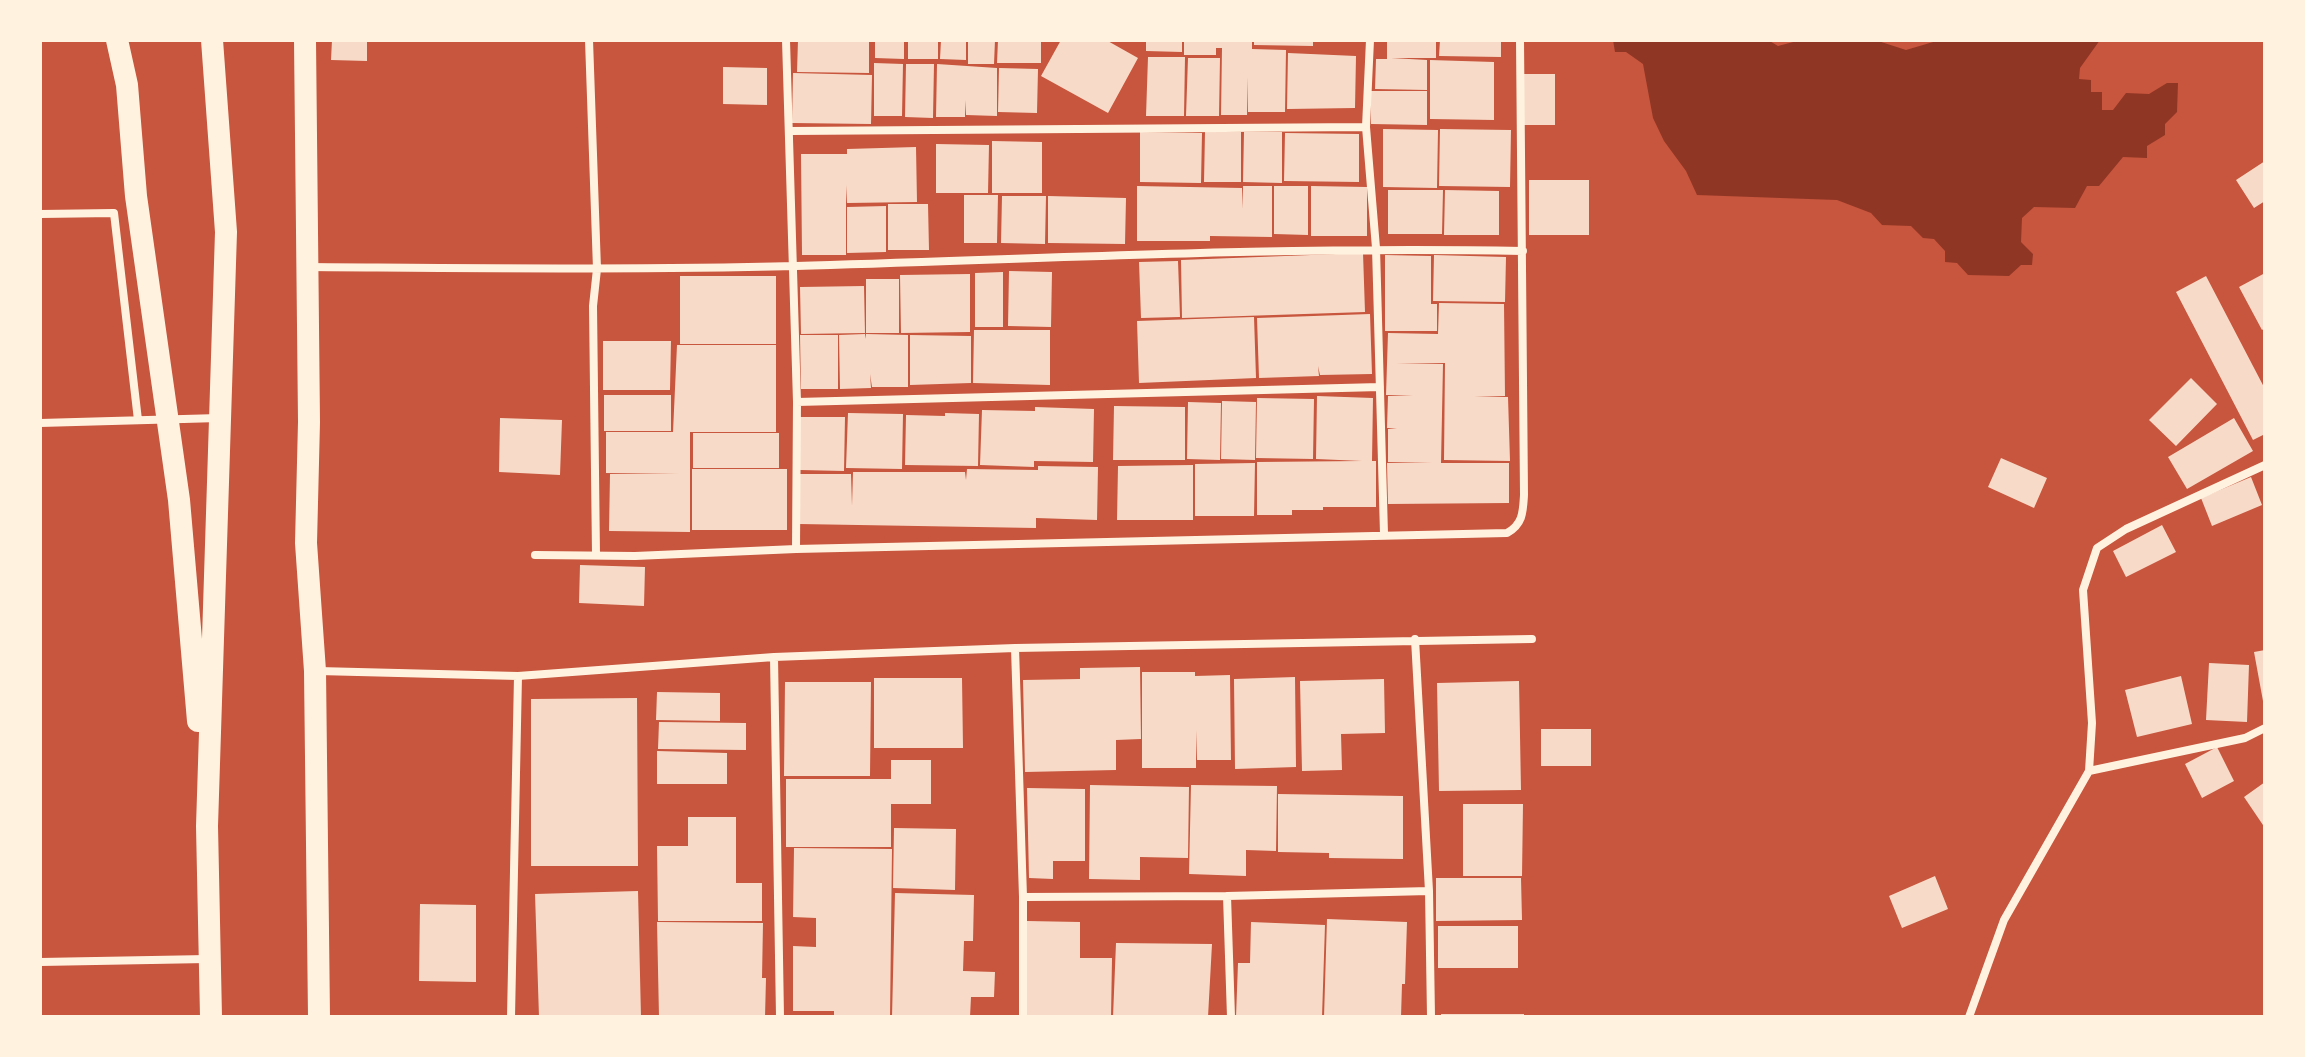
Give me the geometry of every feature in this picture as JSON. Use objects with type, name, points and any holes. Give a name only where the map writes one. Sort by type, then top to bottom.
[{"type":"highway","points":[[117,40],[127,85],[136,196],[179,500],[207,826]]},
{"type":"highway","points":[[211,1017],[207,826],[226,232],[212,40]]},
{"type":"highway","points":[[305,40],[309,422],[306,543],[315,671],[319,1017]]},
{"type":"street","points":[[589,40],[597,269],[593,306],[596,555]]},
{"type":"street","points":[[786,40],[797,402],[796,549]]},
{"type":"street","points":[[1370,40],[1366,127],[1376,248],[1384,534]]},
{"type":"street","points":[[535,555],[1093,544],[1384,534],[1494,535],[1517,528],[1524,495],[1520,40]]},
{"type":"street","points":[[790,131],[1366,127]]},
{"type":"street","points":[[40,214],[114,213],[138,420]]},
{"type":"street","points":[[307,267],[597,269],[1376,248],[1523,251]]},
{"type":"street","points":[[797,402],[1380,387]]},
{"type":"street","points":[[40,423],[220,418]]},
{"type":"street","points":[[1969,1017],[2004,920],[2089,771],[2092,723],[2083,590],[2097,548],[2126,529],[2265,465]]},
{"type":"street","points":[[1415,639],[1429,891],[1431,1017]]},
{"type":"street","points":[[315,671],[518,676],[774,657],[1015,648],[1532,639]]},
{"type":"street","points":[[1015,648],[1023,897],[1023,1017]]},
{"type":"street","points":[[774,657],[780,1017]]},
{"type":"street","points":[[511,1017],[518,676]]},
{"type":"street","points":[[2089,771],[2245,738],[2265,728]]},
{"type":"street","points":[[1023,897],[1429,891]]},
{"type":"street","points":[[1227,896],[1231,1017]]},
{"type":"street","points":[[40,962],[210,959]]},
{"type":"shaded area","points":[[1613,40],[1768,40],[1778,46],[1801,40],[1875,40],[1906,50],[1940,40],[2100,40],[2080,68],[2079,79],[2091,80],[2091,92],[2102,92],[2102,110],[2113,110],[2126,93],[2149,94],[2167,83],[2178,83],[2177,112],[2165,124],[2165,135],[2147,146],[2147,158],[2123,157],[2099,186],[2087,186],[2075,208],[2034,207],[2022,218],[2021,242],[2033,254],[2032,265],[2021,265],[2009,276],[1968,275],[1957,263],[1945,262],[1945,251],[1934,239],[1923,238],[1911,226],[1882,225],[1871,213],[1837,200],[1697,195],[1653,118],[1643,64],[1626,52],[1615,52]]},
{"type":"building","points":[[332,40],[367,40],[367,61],[331,60]]},
{"type":"building","points":[[798,40],[869,40],[869,73],[797,72]]},
{"type":"building","points":[[875,40],[904,40],[904,59],[875,58]]},
{"type":"building","points":[[908,40],[938,40],[938,59],[908,59]]},
{"type":"building","points":[[941,40],[966,40],[966,60],[940,59]]},
{"type":"building","points":[[968,40],[995,40],[994,64],[968,64]]},
{"type":"building","points":[[998,40],[1041,40],[1041,63],[997,63]]},
{"type":"building","points":[[1061,40],[1106,40],[1138,58],[1108,113],[1041,76]]},
{"type":"building","points":[[1146,40],[1182,40],[1182,52],[1146,51]]},
{"type":"building","points":[[1184,40],[1252,40],[1252,49],[1286,50],[1285,112],[1248,112],[1248,77],[1247,115],[1221,115],[1222,48],[1216,48],[1216,55],[1184,55]]},
{"type":"building","points":[[1254,40],[1313,40],[1313,46],[1254,45]]},
{"type":"building","points":[[1387,40],[1436,40],[1436,58],[1391,58],[1427,60],[1427,90],[1375,89],[1376,59],[1387,59]]},
{"type":"building","points":[[1440,40],[1501,40],[1501,57],[1439,56]]},
{"type":"building","points":[[1288,53],[1356,56],[1355,108],[1287,109]]},
{"type":"building","points":[[1148,57],[1185,57],[1184,116],[1146,116]]},
{"type":"building","points":[[1188,58],[1220,58],[1219,116],[1186,116]]},
{"type":"building","points":[[1430,60],[1494,62],[1494,120],[1430,119]]},
{"type":"building","points":[[874,63],[903,64],[902,116],[874,116]]},
{"type":"building","points":[[906,64],[934,64],[933,118],[905,117]]},
{"type":"building","points":[[937,64],[997,68],[997,116],[966,115],[965,100],[965,117],[936,117]]},
{"type":"building","points":[[723,67],[767,68],[767,105],[723,104]]},
{"type":"building","points":[[999,68],[1038,69],[1037,113],[998,112]]},
{"type":"building","points":[[793,73],[872,75],[871,124],[792,123]]},
{"type":"building","points":[[1523,74],[1555,74],[1555,125],[1523,125]]},
{"type":"building","points":[[1371,91],[1427,91],[1427,125],[1371,124]]},
{"type":"building","points":[[1383,129],[1438,130],[1437,188],[1383,187]]},
{"type":"building","points":[[1440,129],[1511,130],[1510,187],[1439,186]]},
{"type":"building","points":[[1140,132],[1202,133],[1201,183],[1140,182]]},
{"type":"building","points":[[1205,132],[1241,132],[1241,182],[1204,182]]},
{"type":"building","points":[[1244,132],[1282,132],[1282,183],[1243,182]]},
{"type":"building","points":[[1285,133],[1359,134],[1359,182],[1284,181]]},
{"type":"building","points":[[992,141],[1042,142],[1042,193],[992,193]]},
{"type":"building","points":[[936,144],[989,145],[988,193],[936,193]]},
{"type":"building","points":[[916,147],[917,202],[847,203],[846,185],[846,255],[802,255],[801,154],[847,154],[847,149]]},
{"type":"building","points":[[2265,161],[2265,201],[2254,208],[2236,180]]},
{"type":"building","points":[[1529,180],[1589,180],[1589,235],[1529,235]]},
{"type":"building","points":[[1137,186],[1242,188],[1243,209],[1243,186],[1272,186],[1272,237],[1210,236],[1210,241],[1137,241]]},
{"type":"building","points":[[1274,186],[1308,186],[1308,235],[1274,234]]},
{"type":"building","points":[[1311,186],[1367,187],[1367,236],[1311,236]]},
{"type":"building","points":[[1388,190],[1443,190],[1442,234],[1388,234]]},
{"type":"building","points":[[1445,190],[1499,191],[1499,235],[1444,235]]},
{"type":"building","points":[[964,195],[998,195],[997,243],[964,243]]},
{"type":"building","points":[[1002,196],[1046,196],[1045,244],[1001,243]]},
{"type":"building","points":[[1048,196],[1126,198],[1125,244],[1048,243]]},
{"type":"building","points":[[888,204],[928,204],[929,250],[888,250]]},
{"type":"building","points":[[886,206],[886,252],[847,253],[847,207]]},
{"type":"building","points":[[1363,253],[1365,312],[1182,318],[1181,260]]},
{"type":"building","points":[[1385,255],[1431,256],[1431,304],[1437,304],[1437,331],[1385,331]]},
{"type":"building","points":[[1434,255],[1506,257],[1505,302],[1433,301]]},
{"type":"building","points":[[1178,261],[1180,317],[1141,318],[1139,262]]},
{"type":"building","points":[[1009,271],[1052,272],[1051,327],[1008,326]]},
{"type":"building","points":[[1003,272],[1003,327],[975,327],[975,273]]},
{"type":"building","points":[[2265,273],[2265,328],[2262,330],[2239,287]]},
{"type":"building","points":[[970,274],[970,332],[901,333],[900,275]]},
{"type":"building","points":[[680,276],[776,276],[776,344],[680,344]]},
{"type":"building","points":[[2206,276],[2265,389],[2265,434],[2253,440],[2176,292]]},
{"type":"building","points":[[866,279],[899,279],[899,333],[866,333]]},
{"type":"building","points":[[864,286],[865,333],[801,334],[800,287]]},
{"type":"building","points":[[1439,303],[1504,304],[1505,396],[1474,397],[1508,397],[1510,461],[1444,460],[1445,363],[1396,364],[1443,364],[1441,463],[1509,463],[1509,503],[1388,504],[1387,463],[1432,462],[1388,462],[1388,429],[1397,428],[1387,428],[1388,396],[1413,395],[1386,395],[1388,333],[1438,334]]},
{"type":"building","points":[[1370,314],[1372,374],[1320,375],[1318,366],[1319,376],[1259,378],[1257,318]]},
{"type":"building","points":[[1254,317],[1256,378],[1139,383],[1137,321]]},
{"type":"building","points":[[974,330],[1050,330],[1050,385],[973,383]]},
{"type":"building","points":[[865,334],[865,339],[866,334],[908,335],[908,387],[872,387],[870,374],[871,388],[840,389],[839,335]]},
{"type":"building","points":[[800,335],[838,335],[838,389],[801,389]]},
{"type":"building","points":[[910,335],[971,336],[971,383],[910,385]]},
{"type":"building","points":[[603,341],[671,341],[670,390],[603,390]]},
{"type":"building","points":[[677,345],[776,345],[776,432],[690,432],[690,532],[609,531],[610,474],[679,474],[606,473],[606,432],[673,432]]},
{"type":"building","points":[[2191,378],[2217,404],[2176,446],[2149,420]]},
{"type":"building","points":[[604,395],[671,395],[671,431],[604,431]]},
{"type":"building","points":[[1317,396],[1373,398],[1372,461],[1376,461],[1376,507],[1323,507],[1323,510],[1292,510],[1292,515],[1257,515],[1257,462],[1362,461],[1316,459]]},
{"type":"building","points":[[1257,398],[1314,399],[1313,459],[1256,458]]},
{"type":"building","points":[[1222,401],[1256,402],[1255,460],[1221,459]]},
{"type":"building","points":[[1188,402],[1221,403],[1220,460],[1187,459]]},
{"type":"building","points":[[1114,406],[1185,407],[1185,460],[1113,460]]},
{"type":"building","points":[[1035,407],[1094,409],[1093,462],[1034,461],[1034,467],[980,465],[982,410],[1035,411]]},
{"type":"building","points":[[848,413],[903,414],[902,469],[846,468]]},
{"type":"building","points":[[945,413],[979,414],[978,466],[905,465],[906,415],[945,416]]},
{"type":"building","points":[[800,417],[845,417],[844,471],[800,470]]},
{"type":"building","points":[[500,418],[562,420],[560,475],[499,472]]},
{"type":"building","points":[[2234,418],[2253,451],[2187,489],[2168,457]]},
{"type":"building","points":[[693,433],[779,433],[779,468],[693,468]]},
{"type":"building","points":[[2001,458],[2047,478],[2034,508],[1988,487]]},
{"type":"building","points":[[1255,463],[1254,516],[1195,516],[1195,464]]},
{"type":"building","points":[[1193,465],[1193,520],[1117,520],[1118,466]]},
{"type":"building","points":[[1038,466],[1098,467],[1097,520],[1036,518],[1036,528],[799,524],[800,474],[851,474],[852,506],[853,472],[965,472],[966,480],[967,469],[1038,470]]},
{"type":"building","points":[[692,469],[787,469],[787,530],[692,530]]},
{"type":"building","points":[[2251,477],[2262,505],[2212,526],[2201,498]]},
{"type":"building","points":[[2162,525],[2176,552],[2126,577],[2113,551]]},
{"type":"building","points":[[580,565],[645,567],[644,606],[579,603]]},
{"type":"building","points":[[2265,650],[2265,701],[2263,701],[2254,652]]},
{"type":"building","points":[[2209,663],[2249,665],[2247,722],[2206,720]]},
{"type":"building","points":[[1140,667],[1141,739],[1116,740],[1116,770],[1025,772],[1023,680],[1080,679],[1080,668]]},
{"type":"building","points":[[1142,672],[1230,675],[1231,760],[1197,760],[1196,730],[1196,768],[1142,768]]},
{"type":"building","points":[[2181,676],[2192,724],[2137,737],[2125,690]]},
{"type":"building","points":[[1295,677],[1296,767],[1235,769],[1234,679]]},
{"type":"building","points":[[874,678],[962,678],[963,748],[874,748]]},
{"type":"building","points":[[1384,679],[1385,733],[1341,734],[1342,770],[1302,771],[1300,681]]},
{"type":"building","points":[[1519,681],[1521,790],[1439,791],[1437,683]]},
{"type":"building","points":[[785,682],[871,682],[870,776],[784,776]]},
{"type":"building","points":[[657,692],[720,693],[720,721],[656,720]]},
{"type":"building","points":[[637,698],[638,866],[531,866],[531,699]]},
{"type":"building","points":[[659,722],[746,723],[746,750],[658,749]]},
{"type":"building","points":[[1541,729],[1591,729],[1591,766],[1541,766]]},
{"type":"building","points":[[2217,747],[2234,781],[2202,798],[2185,764]]},
{"type":"building","points":[[657,751],[727,753],[727,784],[657,784]]},
{"type":"building","points":[[891,760],[931,760],[931,804],[891,804],[891,847],[786,847],[786,779],[891,779]]},
{"type":"building","points":[[2265,782],[2265,828],[2244,797]]},
{"type":"building","points":[[1090,785],[1189,787],[1188,858],[1140,857],[1140,880],[1089,879]]},
{"type":"building","points":[[1191,785],[1277,786],[1276,851],[1246,850],[1246,876],[1189,874]]},
{"type":"building","points":[[1027,788],[1085,789],[1085,861],[1053,861],[1053,879],[1029,878]]},
{"type":"building","points":[[1278,794],[1403,796],[1403,859],[1329,858],[1329,853],[1278,852]]},
{"type":"building","points":[[1463,804],[1523,804],[1522,876],[1463,876]]},
{"type":"building","points":[[688,817],[736,817],[736,883],[762,883],[762,921],[658,921],[657,846],[688,846]]},
{"type":"building","points":[[894,828],[956,829],[955,890],[893,888]]},
{"type":"building","points":[[794,848],[892,849],[890,1017],[834,1017],[834,1011],[793,1011],[793,946],[816,947],[816,918],[793,917]]},
{"type":"building","points":[[1935,876],[1948,909],[1902,928],[1889,896]]},
{"type":"building","points":[[1436,878],[1521,878],[1522,920],[1436,921]]},
{"type":"building","points":[[638,891],[641,1017],[539,1017],[535,894]]},
{"type":"building","points":[[895,893],[974,895],[973,941],[964,941],[963,971],[995,972],[994,997],[971,997],[970,1017],[892,1017]]},
{"type":"building","points":[[420,904],[476,905],[476,982],[419,981]]},
{"type":"building","points":[[1327,919],[1407,922],[1401,1017],[1324,1017]]},
{"type":"building","points":[[1027,921],[1080,922],[1080,958],[1112,958],[1111,1017],[1025,1017]]},
{"type":"building","points":[[657,922],[763,923],[765,1017],[659,1017]]},
{"type":"building","points":[[1251,922],[1325,925],[1322,1017],[1236,1017],[1238,963],[1250,963]]},
{"type":"building","points":[[1438,926],[1518,926],[1518,968],[1438,968]]},
{"type":"building","points":[[1116,943],[1212,944],[1208,1017],[1113,1017]]},
{"type":"building","points":[[1441,1014],[1524,1014],[1524,1017],[1441,1017]]}]
